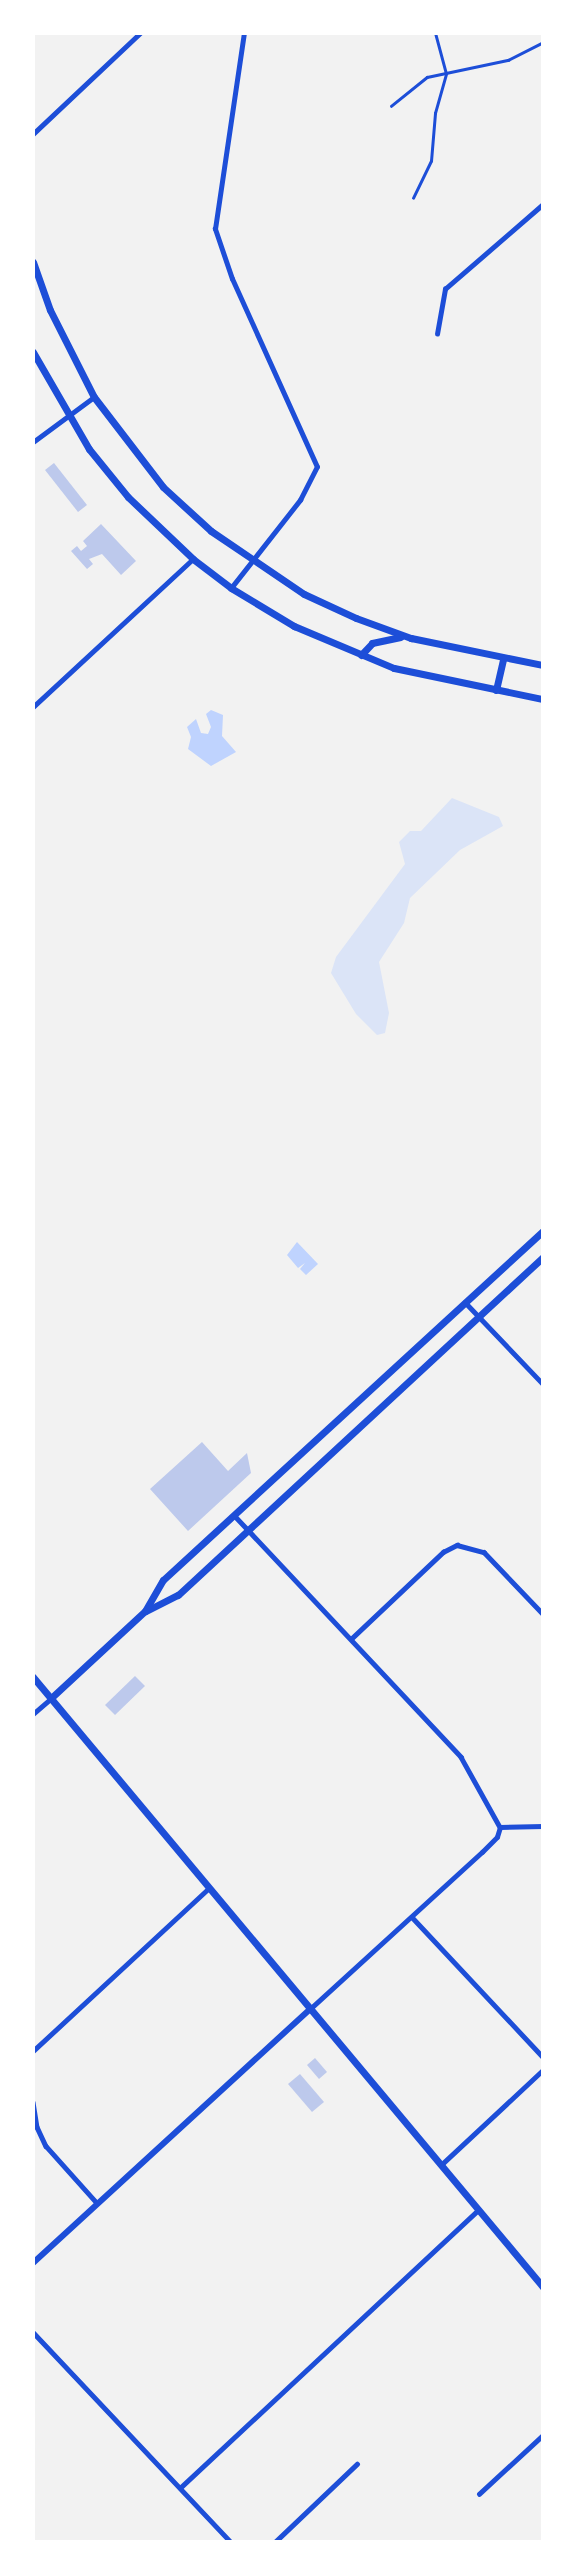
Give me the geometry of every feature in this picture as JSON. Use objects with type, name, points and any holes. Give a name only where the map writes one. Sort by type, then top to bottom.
[{"type":"main road","points":[[34,264],[50,310],[94,397],[163,487],[252,561],[315,599],[404,636],[503,659],[543,665]]},
{"type":"main road","points":[[33,352],[67,414],[128,496],[193,559],[232,588],[294,626],[361,655],[437,679],[543,699]]},
{"type":"main road","points":[[361,655],[372,643],[404,636]]},
{"type":"main road","points":[[496,690],[503,659]]},
{"type":"main road","points":[[145,1611],[163,1580],[543,1231]]},
{"type":"main road","points":[[51,1698],[145,1611],[178,1595],[543,1257]]},
{"type":"main road","points":[[33,1677],[543,2287]]},
{"type":"street","points":[[33,134],[141,33]]},
{"type":"street","points":[[232,588],[300,500],[317,467],[232,279],[215,229],[244,33]]},
{"type":"street","points":[[438,334],[445,289],[543,204]]},
{"type":"street","points":[[33,442],[67,414],[94,397]]},
{"type":"street","points":[[33,707],[193,559]]},
{"type":"street","points":[[466,1302],[543,1384]]},
{"type":"street","points":[[33,2263],[412,1917],[497,1837],[500,1827],[461,1757],[233,1514]]},
{"type":"street","points":[[351,1639],[443,1552],[464,1545],[484,1552],[543,1614]]},
{"type":"street","points":[[33,1714],[51,1698]]},
{"type":"street","points":[[500,1827],[543,1826]]},
{"type":"street","points":[[33,2052],[210,1887]]},
{"type":"street","points":[[412,1917],[543,2057]]},
{"type":"street","points":[[441,2165],[543,2070]]},
{"type":"street","points":[[33,2102],[37,2127],[46,2146],[97,2203]]},
{"type":"street","points":[[180,2488],[478,2210]]},
{"type":"street","points":[[33,2332],[231,2542]]},
{"type":"street","points":[[479,2494],[543,2435]]},
{"type":"street","points":[[275,2542],[357,2464]]},
{"type":"lane","points":[[413,198],[431,161],[435,113],[446,74],[435,33]]},
{"type":"lane","points":[[391,106],[416,81],[521,56],[543,42]]},
{"type":"shaded area","points":[[452,798],[499,817],[503,826],[460,850],[410,898],[404,923],[379,962],[389,1013],[385,1033],[377,1035],[356,1014],[331,973],[336,957],[405,864],[399,842],[410,831],[421,831]]},
{"type":"water","points":[[211,710],[223,715],[222,736],[236,752],[211,766],[188,749],[191,737],[187,727],[196,719],[201,733],[208,734],[211,727],[206,714]]},
{"type":"water","points":[[297,1242],[318,1264],[306,1275],[300,1269],[305,1263],[298,1268],[287,1255]]},
{"type":"building","points":[[54,463],[87,505],[78,512],[45,470]]},
{"type":"building","points":[[101,524],[136,561],[121,575],[102,554],[89,559],[93,564],[87,569],[71,551],[77,546],[81,551],[87,546],[83,541]]},
{"type":"building","points":[[202,1442],[228,1471],[247,1453],[251,1473],[188,1531],[150,1489]]},
{"type":"building","points":[[135,1676],[145,1686],[115,1715],[105,1705]]},
{"type":"building","points":[[315,2058],[327,2072],[319,2079],[307,2065]]},
{"type":"building","points":[[300,2074],[324,2102],[312,2112],[288,2084]]}]
